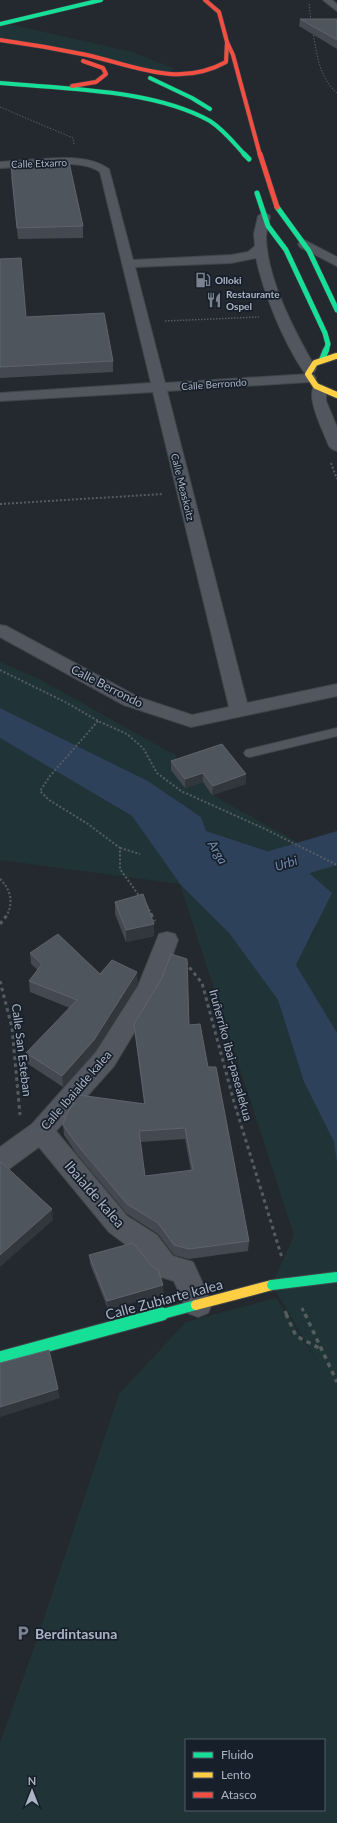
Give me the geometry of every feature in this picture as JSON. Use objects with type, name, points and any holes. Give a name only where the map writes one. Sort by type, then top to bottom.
[{"type":"main road","points":[[0,24],[107,0]]},
{"type":"main road","points":[[204,0],[220,8],[227,42],[233,55],[262,159],[280,214],[309,251],[337,310]]},
{"type":"main road","points":[[3,40],[108,60],[162,74],[188,75],[204,73],[217,68],[226,62],[227,42]]},
{"type":"main road","points":[[0,82],[42,86],[67,86],[94,82],[104,77],[106,74],[103,68],[87,62],[3,40]]},
{"type":"main road","points":[[75,54],[132,71],[163,83],[216,113],[233,128]]},
{"type":"main road","points":[[0,82],[160,103],[194,114],[228,135],[250,163],[245,140],[262,159]]},
{"type":"main road","points":[[256,186],[268,226],[286,250],[325,332],[328,344],[322,360],[309,374],[319,389],[337,395]]},
{"type":"main road","points":[[322,360],[337,356]]},
{"type":"main road","name":"Calle Zubiarte kalea","points":[[0,1358],[272,1285],[337,1277]]},
{"type":"street","points":[[327,0],[337,8]]},
{"type":"street","name":"Calle Etxarro","points":[[0,165],[77,162]]},
{"type":"street","name":"Calle Measkoitz","points":[[77,162],[96,164],[105,171],[239,710]]},
{"type":"street","points":[[264,216],[260,236],[265,268],[296,347],[309,374]]},
{"type":"street","points":[[304,244],[337,262]]},
{"type":"street","points":[[128,264],[231,259],[252,255],[261,247]]},
{"type":"street","name":"Calle Berrondo","points":[[0,397],[158,388],[309,374]]},
{"type":"street","points":[[319,389],[319,401],[337,446]]},
{"type":"street","name":"Calle Berrondo","points":[[0,630],[132,701],[192,721],[337,690]]},
{"type":"street","name":"Calle Ibaialde kalea","points":[[0,1161],[41,1131],[105,1059],[149,988],[167,940]]},
{"type":"street","name":"Ibaialde kalea","points":[[41,1131],[118,1224],[147,1244],[164,1266],[183,1271],[198,1304]]},
{"type":"lane","points":[[250,753],[337,732]]},
{"type":"path","points":[[309,0],[312,24]]},
{"type":"path","points":[[313,32],[319,68],[331,89],[337,93]]},
{"type":"path","points":[[0,107],[73,138],[77,162]]},
{"type":"path","points":[[142,322],[284,316]]},
{"type":"path","points":[[0,504],[184,492]]},
{"type":"path","points":[[0,670],[67,703],[98,721],[127,734],[143,748],[157,773],[182,791],[265,829],[337,865]]},
{"type":"path","points":[[98,721],[50,776],[40,790],[49,800],[88,824],[120,848],[140,854]]},
{"type":"path","name":"Iruñerriko ibai-pasealekua","points":[[120,848],[120,869],[148,908],[167,940],[202,983],[234,1102],[282,1260]]},
{"type":"path","points":[[0,879],[7,885],[12,900],[8,914],[0,924]]},
{"type":"path","name":"Calle San Esteban","points":[[0,982],[5,992],[14,1048],[21,1125],[41,1131]]},
{"type":"path","points":[[272,1285],[296,1336],[321,1349]]},
{"type":"path","points":[[300,1302],[337,1382]]},
{"type":"green space","points":[[0,22],[132,52],[175,69],[162,74],[108,60],[0,40]]},
{"type":"green space","points":[[0,662],[41,680],[175,755],[181,767],[203,782],[212,795],[337,864],[337,1036],[296,965],[316,927],[294,860],[206,831],[201,817],[148,781],[0,708]]},
{"type":"green space","points":[[0,738],[132,816],[180,884],[0,860]]},
{"type":"green space","points":[[180,884],[229,933],[278,1000],[304,1082],[334,1142],[337,1164],[337,1823],[0,1823],[0,1743],[33,1651],[119,1394],[186,1322],[276,1298],[323,1371],[272,1285],[294,1235]]},
{"type":"water","name":"Arga","points":[[0,708],[148,781],[201,817],[206,831],[294,860],[332,893],[296,965],[337,1033],[337,1164],[334,1142],[304,1082],[278,1000],[229,933],[180,884],[132,816],[0,738]]},
{"type":"building","points":[[300,19],[337,19],[337,40]]},
{"type":"building","points":[[69,162],[83,226],[17,228],[11,165]]},
{"type":"building","points":[[21,258],[26,317],[104,313],[113,361],[0,367],[0,259]]},
{"type":"building","points":[[222,744],[246,774],[213,786],[203,773],[185,779],[171,761]]},
{"type":"building","points":[[143,894],[154,924],[126,930],[115,902]]},
{"type":"building","points":[[58,934],[100,974],[112,960],[137,972],[94,1040],[62,1076],[26,1053],[77,1000],[29,981],[42,964],[30,953]]},
{"type":"building","points":[[171,954],[187,959],[189,1025],[200,1024],[208,1067],[216,1067],[249,1241],[189,1249],[174,1245],[158,1223],[127,1204],[75,1142],[63,1125],[66,1115],[79,1095],[145,1104],[134,1024],[162,978]],"holes":[[[185,1128],[193,1170],[145,1176],[139,1131]]]},
{"type":"building","points":[[1,1162],[52,1209],[0,1255],[0,1163]]},
{"type":"building","points":[[133,1243],[153,1267],[158,1269],[163,1285],[107,1301],[89,1255]]},
{"type":"building","points":[[49,1350],[58,1389],[0,1407],[0,1363]]},
{"type":"waterway","name":"Urbi","points":[[235,878],[337,848]]},
{"type":"traffic: fast","points":[[0,24],[101,0]]},
{"type":"traffic: fast","points":[[150,78],[192,98],[210,109]]},
{"type":"traffic: fast","points":[[0,83],[108,93],[164,103],[188,111],[209,121],[221,129],[249,159]]},
{"type":"traffic: fast","points":[[257,193],[268,226],[286,250],[325,333],[328,344],[322,360]]},
{"type":"traffic: fast","points":[[277,207],[309,251],[337,310]]},
{"type":"traffic: fast","points":[[272,1285],[337,1277]]},
{"type":"traffic: fast","points":[[0,1358],[196,1305]]},
{"type":"traffic: slow","points":[[336,356],[315,363],[308,374],[316,386],[337,395]]},
{"type":"traffic: slow","points":[[196,1305],[272,1285]]},
{"type":"traffic: jam","points":[[205,0],[219,12],[227,42],[233,55],[253,133],[277,207]]},
{"type":"traffic: jam","points":[[0,40],[75,53],[172,75],[205,72],[226,62],[227,42]]},
{"type":"traffic: jam","points":[[72,86],[96,82],[106,74],[103,68],[83,61]]},
{"type":"place","name":"Olloki","points":[[203,280]]},
{"type":"place","name":"Restaurante Ospel","points":[[214,300]]},
{"type":"place","name":"Berdintasuna","points":[[23,1633]]}]
